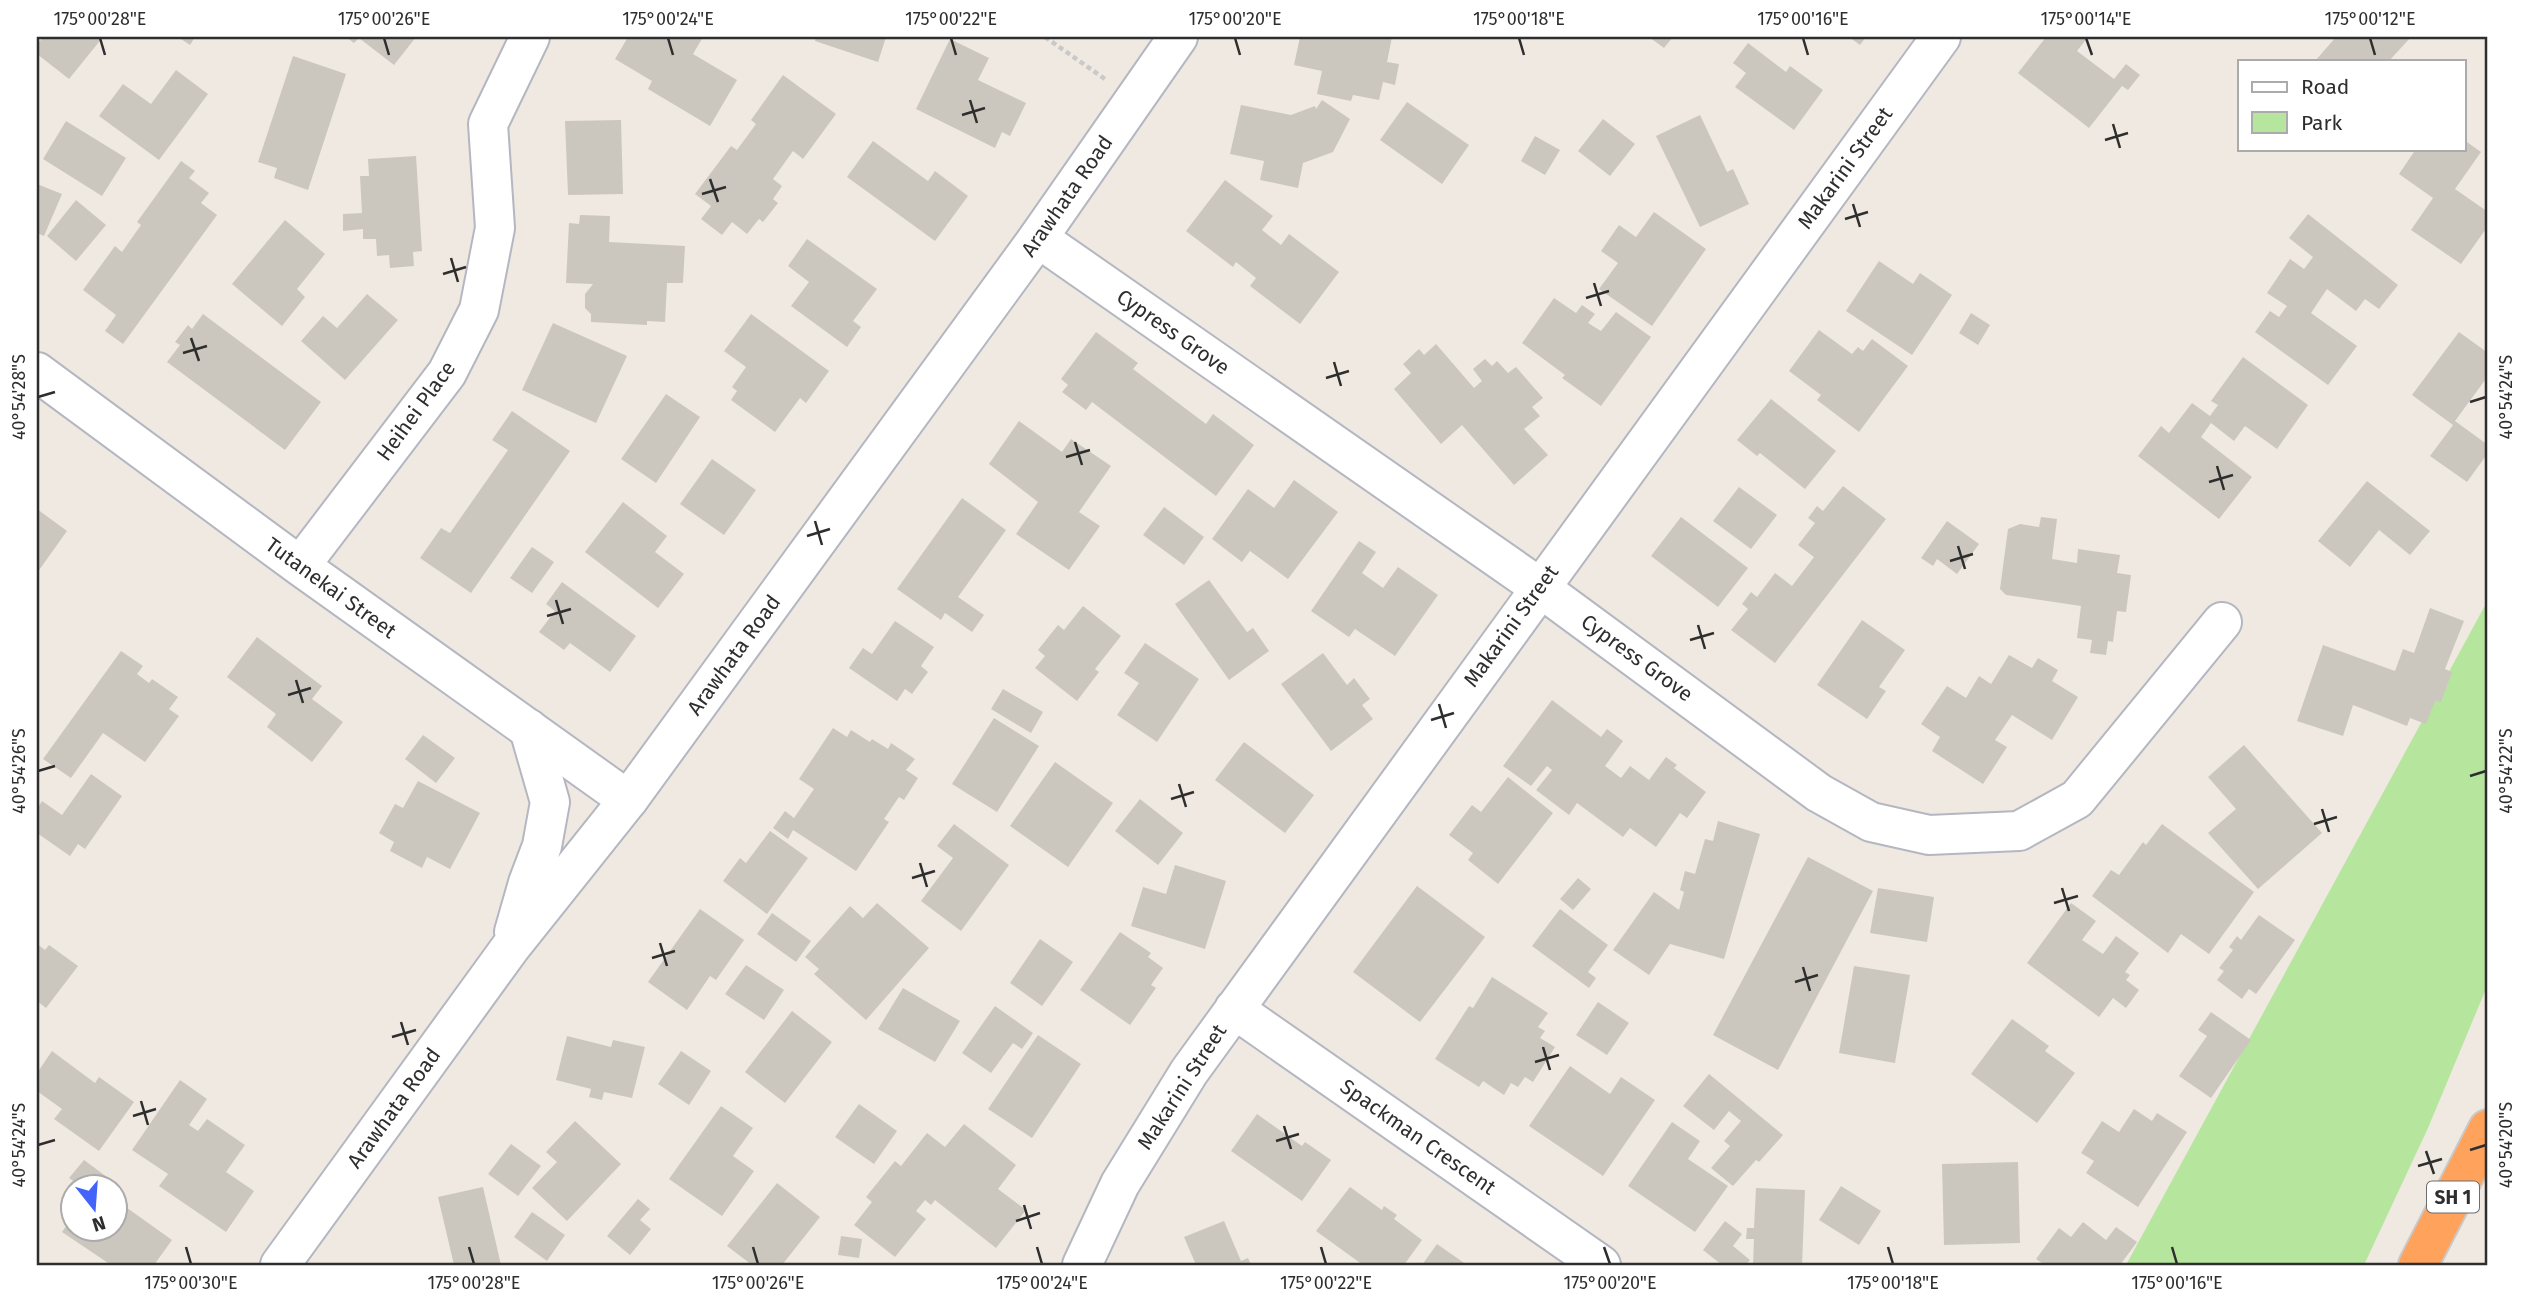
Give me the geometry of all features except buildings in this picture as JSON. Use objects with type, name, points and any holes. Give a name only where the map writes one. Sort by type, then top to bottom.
[{"type":"highway","points":[[2424,1252],[2488,1102]]},
{"type":"highway","name":"SH 1","points":[[2424,1252],[2488,1129]]},
{"type":"street","name":"Heihei Place","points":[[300,566],[447,373],[479,310],[495,228],[488,124],[530,37]]},
{"type":"street","name":"Arawhata Road","points":[[280,1265],[510,948],[628,800],[1038,238],[1178,37]]},
{"type":"street","name":"Makarini Street","points":[[1082,1265],[1120,1184],[1189,1072],[1941,37]]},
{"type":"street","name":"Cypress Grove","points":[[1038,238],[1539,587],[1819,793],[1871,822],[1929,835],[2019,831],[2077,799],[2222,622]]},
{"type":"street","name":"Tutanekai Street","points":[[37,372],[300,566],[628,800]]},
{"type":"street","points":[[510,948],[528,883],[542,846],[550,802],[529,729]]},
{"type":"street","name":"Spackman Crescent","points":[[1234,1009],[1601,1265]]},
{"type":"path","points":[[1045,37],[1133,99]]},
{"type":"green space","points":[[2488,600],[2488,984],[2428,1128],[2364,1265],[2126,1265]]}]
